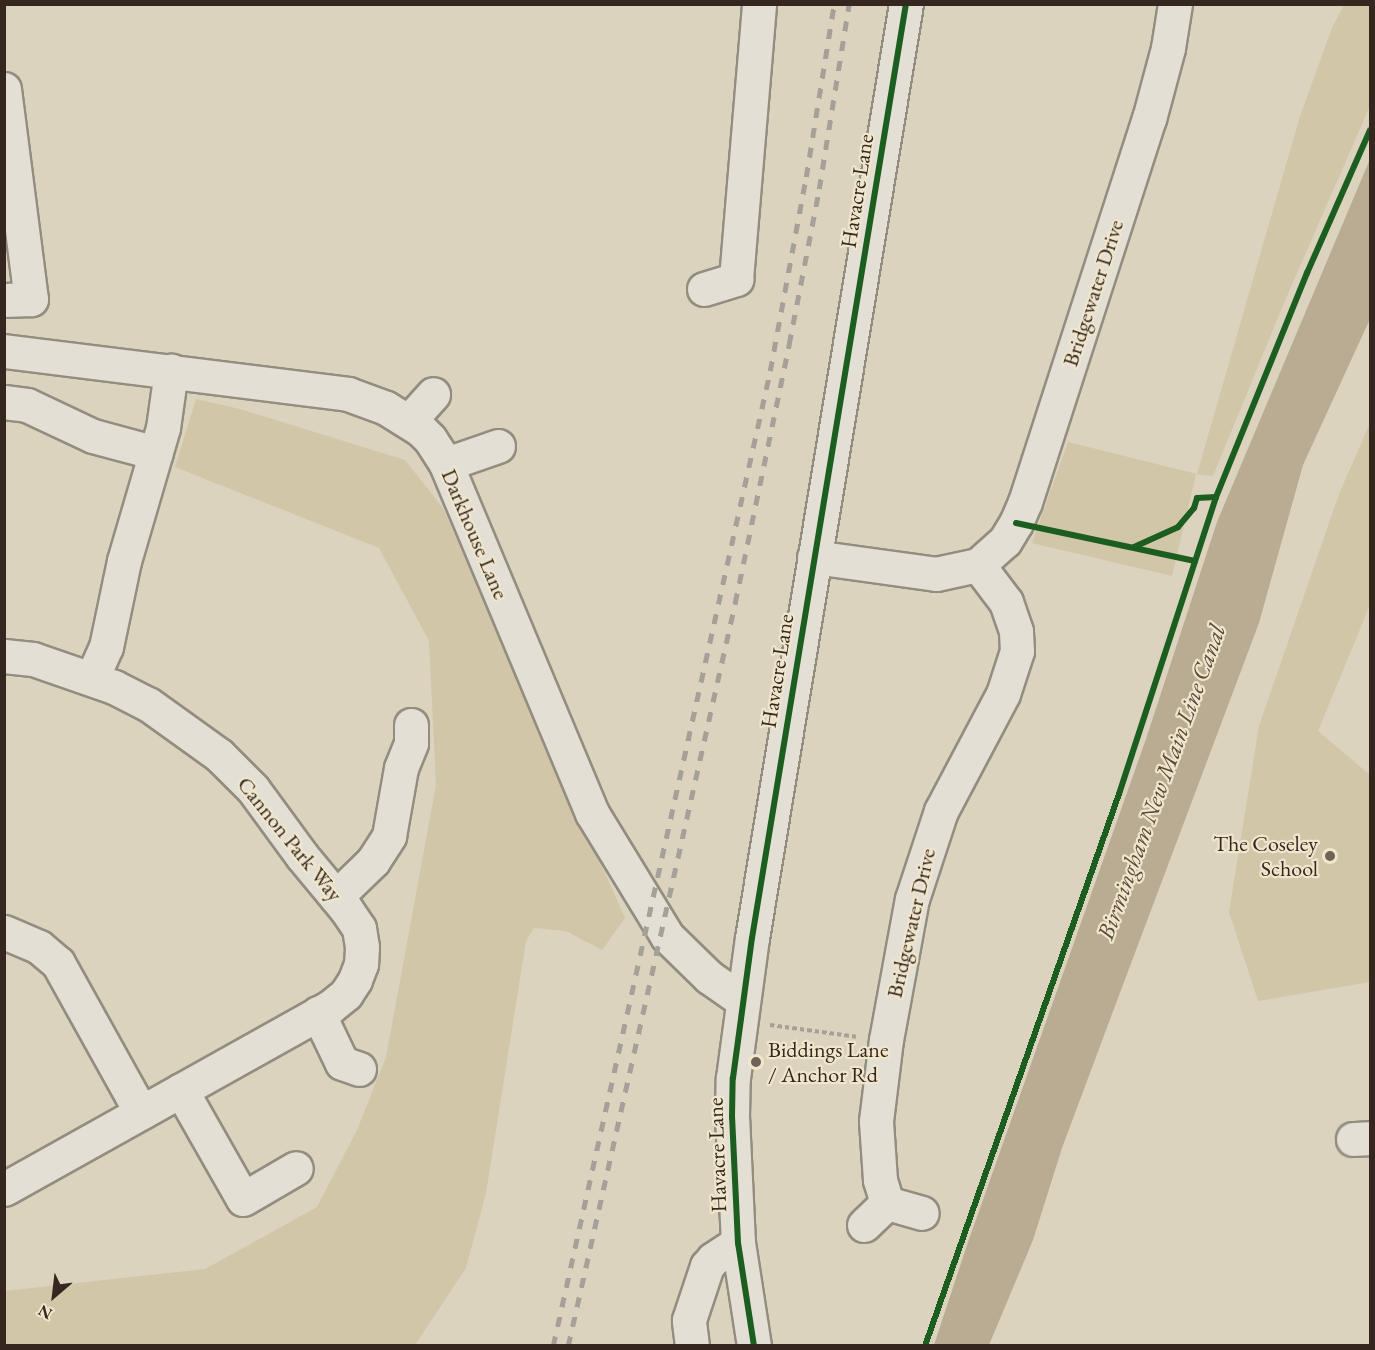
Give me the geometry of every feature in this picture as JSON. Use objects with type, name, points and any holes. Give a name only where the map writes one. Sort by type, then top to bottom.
[{"type":"street","points":[[704,289],[736,279],[759,4]]},
{"type":"street","name":"Havacre Lane","points":[[754,1346],[738,1243],[732,1078],[814,557],[906,4]]},
{"type":"street","name":"Bridgewater Drive","points":[[814,557],[936,574],[978,565],[1005,541],[1025,501],[1149,119],[1168,48],[1175,4]]},
{"type":"street","points":[[4,89],[32,299],[4,300]]},
{"type":"street","name":"Darkhouse Lane","points":[[4,351],[348,394],[386,408],[409,421],[430,439],[446,464],[592,813],[667,936],[741,1011]]},
{"type":"street","points":[[92,678],[106,647],[124,561],[163,428],[171,371]]},
{"type":"street","points":[[409,421],[434,394]]},
{"type":"street","points":[[4,402],[27,405],[93,436],[156,453]]},
{"type":"street","points":[[446,464],[498,446]]},
{"type":"street","name":"Bridgewater Drive","points":[[887,1203],[880,1180],[876,1121],[886,1040],[906,925],[926,853],[959,772],[1004,694],[1017,651],[1017,631],[1006,602],[978,565]]},
{"type":"street","name":"Cannon Park Way","points":[[4,656],[33,659],[92,678],[148,704],[219,755],[253,789],[359,928],[361,964],[346,994],[318,1013],[4,1188]]},
{"type":"street","points":[[336,897],[373,861],[389,836],[401,768],[411,743],[411,725]]},
{"type":"street","points":[[4,932],[39,947],[58,963],[141,1112]]},
{"type":"street","points":[[318,1013],[342,1063],[359,1069]]},
{"type":"street","points":[[181,1090],[243,1200],[296,1168]]},
{"type":"street","points":[[864,1225],[887,1203],[922,1213]]},
{"type":"street","points":[[692,1346],[689,1320],[707,1266],[718,1255],[738,1243]]},
{"type":"path","points":[[741,1011],[886,1040]]},
{"type":"shaded area","points":[[1344,5],[1370,5],[1370,106],[1284,303],[1213,476],[1196,474],[1172,576],[1032,543],[1068,442],[1197,474],[1300,116],[1332,28]]},
{"type":"shaded area","points":[[196,399],[240,409],[405,460],[443,508],[625,918],[602,950],[566,931],[534,928],[526,941],[486,1193],[466,1268],[415,1345],[5,1345],[4,1291],[205,1269],[317,1207],[357,1130],[386,1057],[436,785],[429,641],[379,548],[175,467]]},
{"type":"shaded area","points":[[1370,423],[1370,605],[1318,731],[1370,775],[1370,982],[1258,1001],[1229,912],[1259,726],[1339,494]]},
{"type":"water","name":"Birmingham New Main Line Canal","points":[[1370,159],[1370,319],[1303,465],[1259,623],[1062,1148],[1033,1240],[989,1345],[934,1345],[967,1245],[1146,739],[1217,522]]},
{"type":"railway","points":[[553,1346],[770,371],[806,177],[834,4]]},
{"type":"railway","points":[[568,1346],[735,603],[819,189],[849,4]]},
{"type":"cycle path","points":[[754,1346],[738,1243],[732,1117],[733,1078],[752,938],[906,4]]},
{"type":"cycle path","points":[[925,1346],[1119,794],[1216,497],[1307,273],[1370,130]]},
{"type":"cycle path","points":[[1134,547],[1178,527],[1194,508],[1197,498],[1216,497]]},
{"type":"cycle path","points":[[1016,523],[1195,561]]},
{"type":"place","name":"The Coseley School","points":[[1330,856]]},
{"type":"place","name":"Biddings Lane / Anchor Rd","points":[[756,1062]]}]
